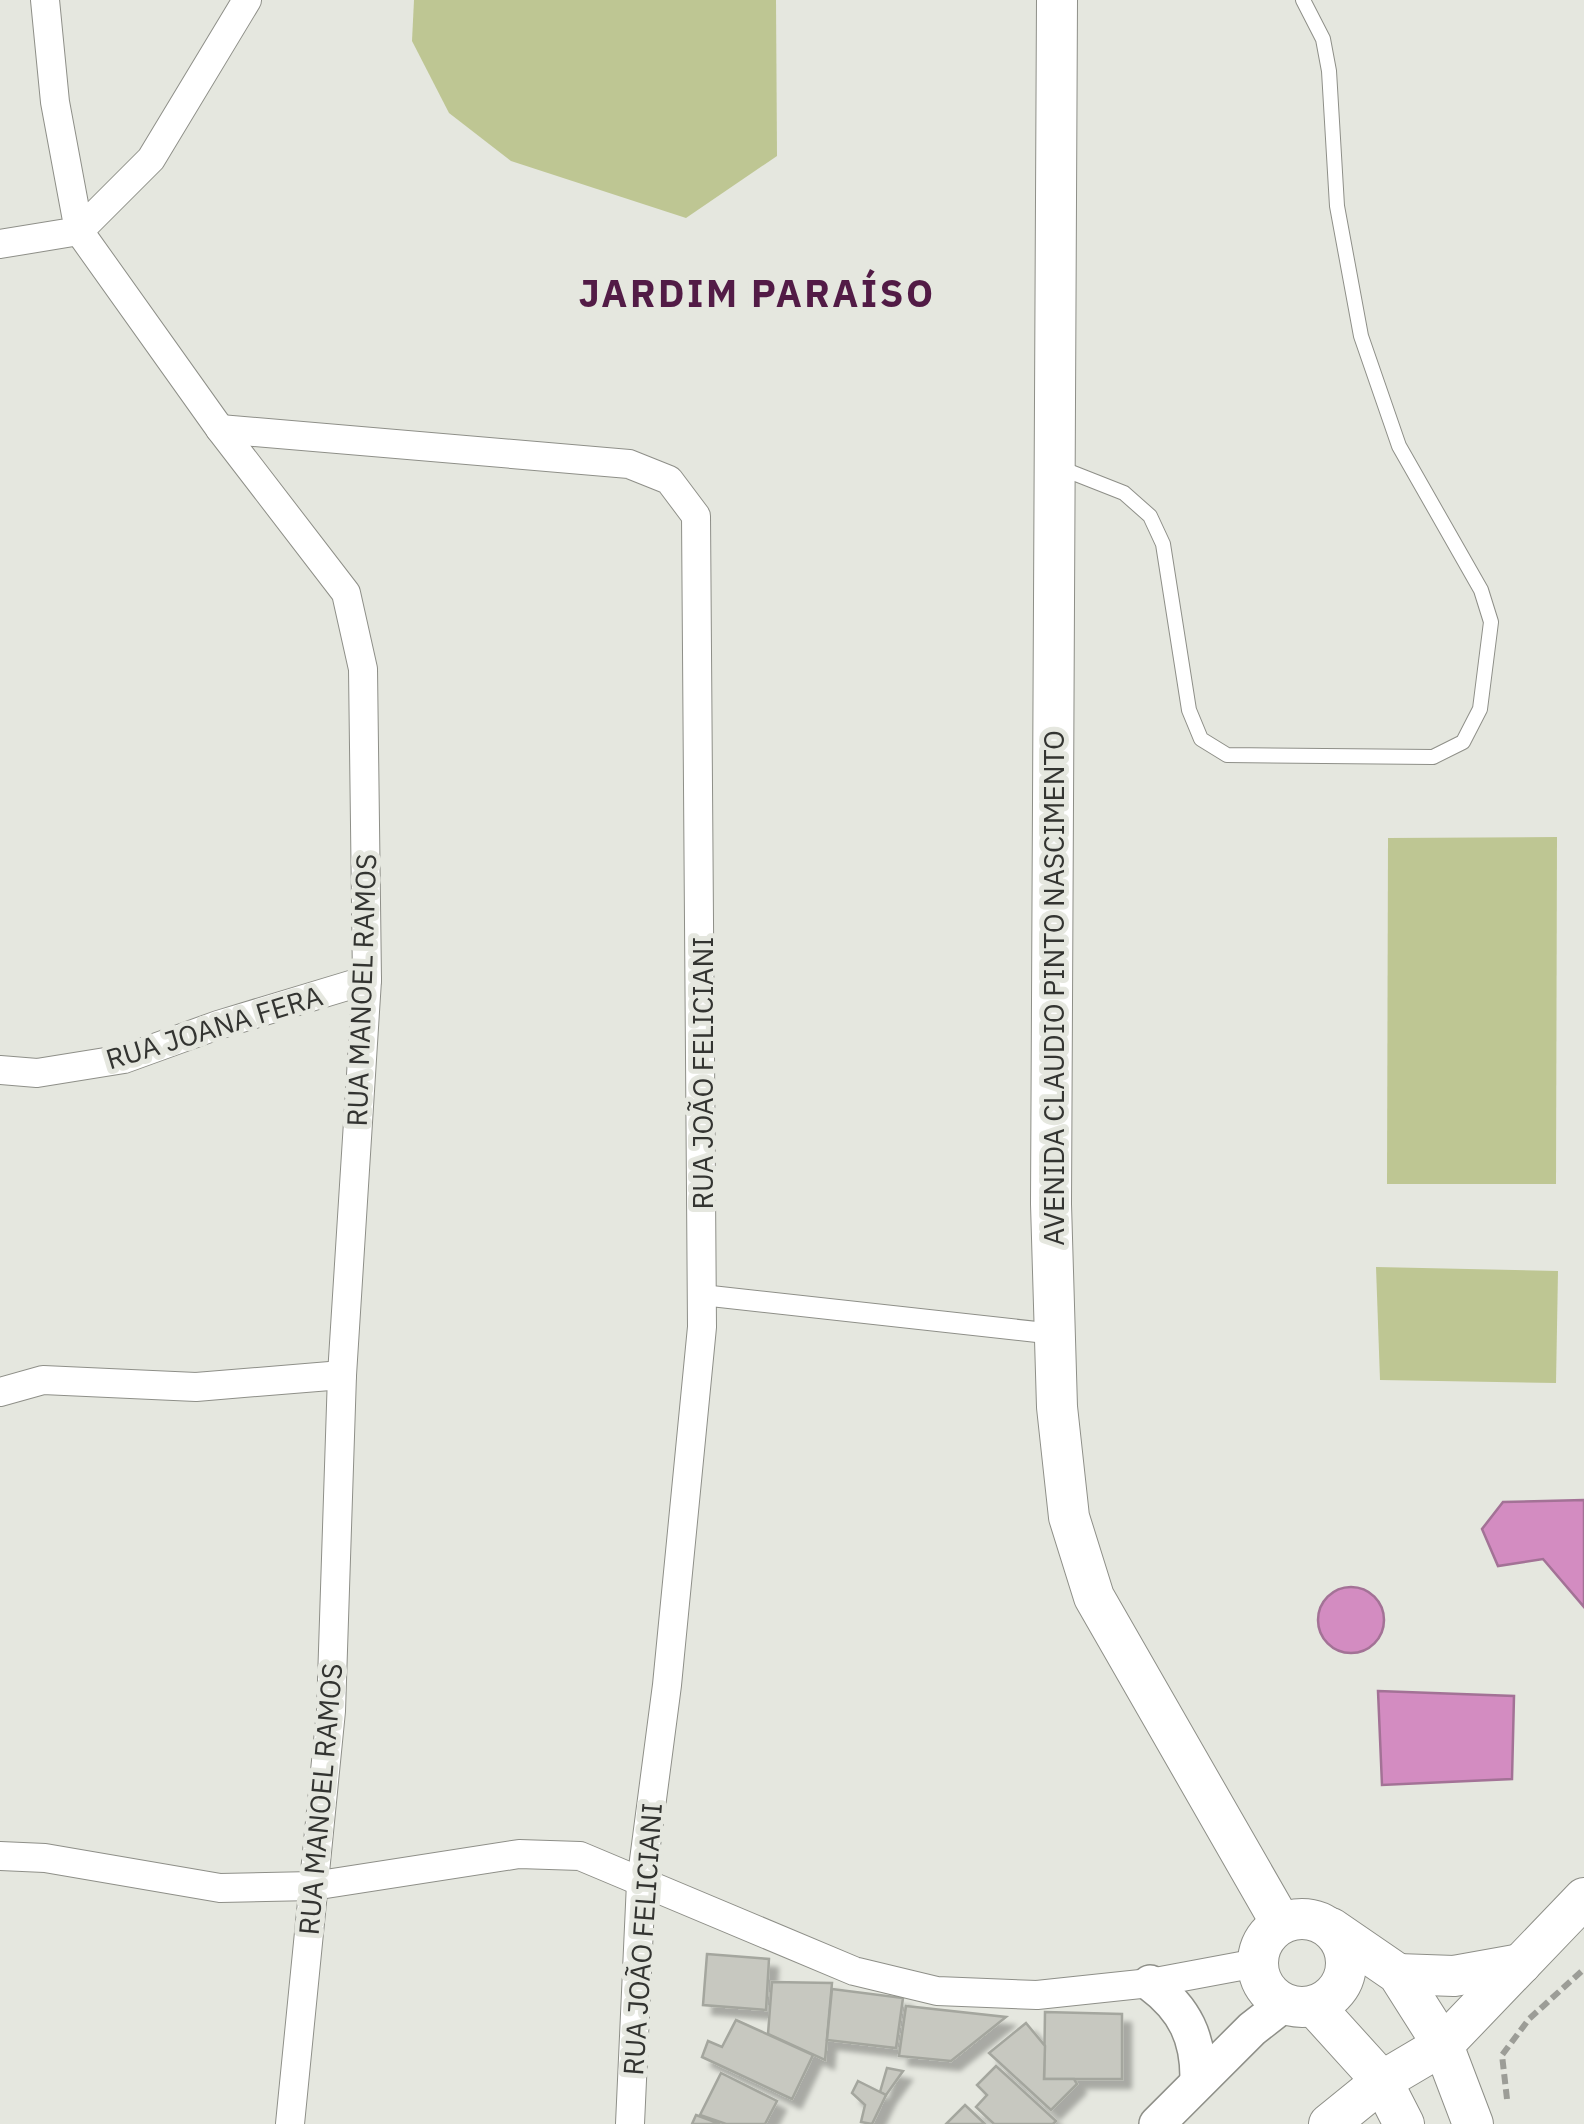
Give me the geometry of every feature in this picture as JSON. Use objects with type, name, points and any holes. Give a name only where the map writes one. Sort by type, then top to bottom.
[{"type":"main road","name":"AVENIDA CLAUDIO PINTO NASCIMENTO","points":[[1057,0],[1051,1204],[1057,1407],[1069,1517],[1094,1597],[1280,1923]]},
{"type":"main road","points":[[1328,2124],[1382,2081],[1444,2045],[1584,1898]]},
{"type":"main road","points":[[1404,2124],[1382,2081],[1299,2005],[1270,1994],[1260,1980],[1257,1963],[1264,1940],[1280,1923],[1306,1918],[1331,1928],[1398,1974],[1492,2117]]},
{"type":"main road","points":[[1299,2005],[1328,1999],[1340,1987],[1346,1972],[1346,1956],[1342,1940],[1331,1928]]},
{"type":"main road","points":[[1398,1974],[1454,1976],[1521,1964]]},
{"type":"street","points":[[45,0],[55,102],[79,232]]},
{"type":"street","points":[[0,244],[79,232],[151,158],[248,0]]},
{"type":"street","name":"RUA MANOEL RAMOS","points":[[79,232],[220,430],[346,593],[363,669],[367,980],[342,1375],[331,1711],[290,2124]]},
{"type":"street","name":"RUA JOÃO FELICIANI","points":[[220,430],[630,464],[669,480],[696,516],[702,1328],[667,1684],[641,1883],[630,2124]]},
{"type":"street","name":"RUA JOANA FERA","points":[[0,1070],[38,1072],[124,1059],[218,1025],[367,980]]},
{"type":"street","points":[[702,1294],[1055,1334]]},
{"type":"street","points":[[0,1392],[44,1380],[196,1387],[342,1375]]},
{"type":"street","points":[[0,1856],[45,1858],[220,1888],[312,1886],[519,1854],[580,1856],[854,1971],[936,1990],[1037,1995],[1150,1983],[1257,1963]]},
{"type":"street","points":[[1150,1983],[1178,2008],[1191,2027],[1198,2082]]},
{"type":"street","points":[[1157,2124],[1198,2082],[1299,2005]]},
{"type":"lane","points":[[1053,465],[1124,493],[1150,516],[1163,544],[1189,710],[1202,739],[1228,755],[1433,756],[1463,742],[1480,709],[1491,622],[1482,590],[1399,446],[1361,336],[1337,206],[1330,70],[1323,40],[1302,0]]},
{"type":"path","points":[[1492,2117],[1502,2054],[1528,2019],[1584,1968]]},
{"type":"green space","points":[[414,0],[776,0],[777,156],[686,218],[511,161],[449,113],[412,41]]},
{"type":"green space","points":[[1557,837],[1556,1184],[1387,1184],[1388,838]]},
{"type":"green space","points":[[1376,1267],[1558,1271],[1556,1383],[1380,1380]]},
{"type":"shaded area","points":[[1584,1500],[1584,1607],[1543,1559],[1498,1566],[1482,1529],[1503,1502]]},
{"type":"shaded area","points":[[1351,1587],[1374,1597],[1384,1620],[1374,1643],[1351,1653],[1328,1643],[1318,1620],[1328,1597]]},
{"type":"shaded area","points":[[1378,1691],[1514,1696],[1512,1779],[1382,1785]]},
{"type":"building","points":[[707,1954],[769,1959],[766,2010],[703,2005]]},
{"type":"building","points":[[772,1982],[832,1983],[825,2060],[768,2034]]},
{"type":"building","points":[[832,1989],[903,1998],[896,2048],[827,2040]]},
{"type":"building","points":[[906,2006],[1006,2017],[951,2061],[899,2056]]},
{"type":"building","points":[[1045,2012],[1122,2014],[1122,2079],[1044,2079]]},
{"type":"building","points":[[736,2020],[813,2055],[792,2099],[702,2057],[708,2041],[722,2047]]},
{"type":"building","points":[[1026,2023],[1045,2046],[1044,2079],[1074,2079],[1077,2084],[1051,2110],[989,2053]]},
{"type":"building","points":[[996,2066],[1056,2121],[994,2124],[976,2107],[987,2095],[977,2085]]},
{"type":"building","points":[[887,2068],[903,2071],[886,2095],[880,2092]]},
{"type":"building","points":[[721,2073],[777,2101],[765,2124],[726,2124],[700,2115]]},
{"type":"building","points":[[858,2081],[886,2095],[872,2124],[861,2122],[865,2105],[852,2093]]},
{"type":"building","points":[[965,2105],[985,2124],[946,2124]]},
{"type":"building","points":[[696,2115],[720,2124],[692,2124]]},
{"type":"district","name":"JARDIM PARAÍSO","points":[[757,292]]}]
